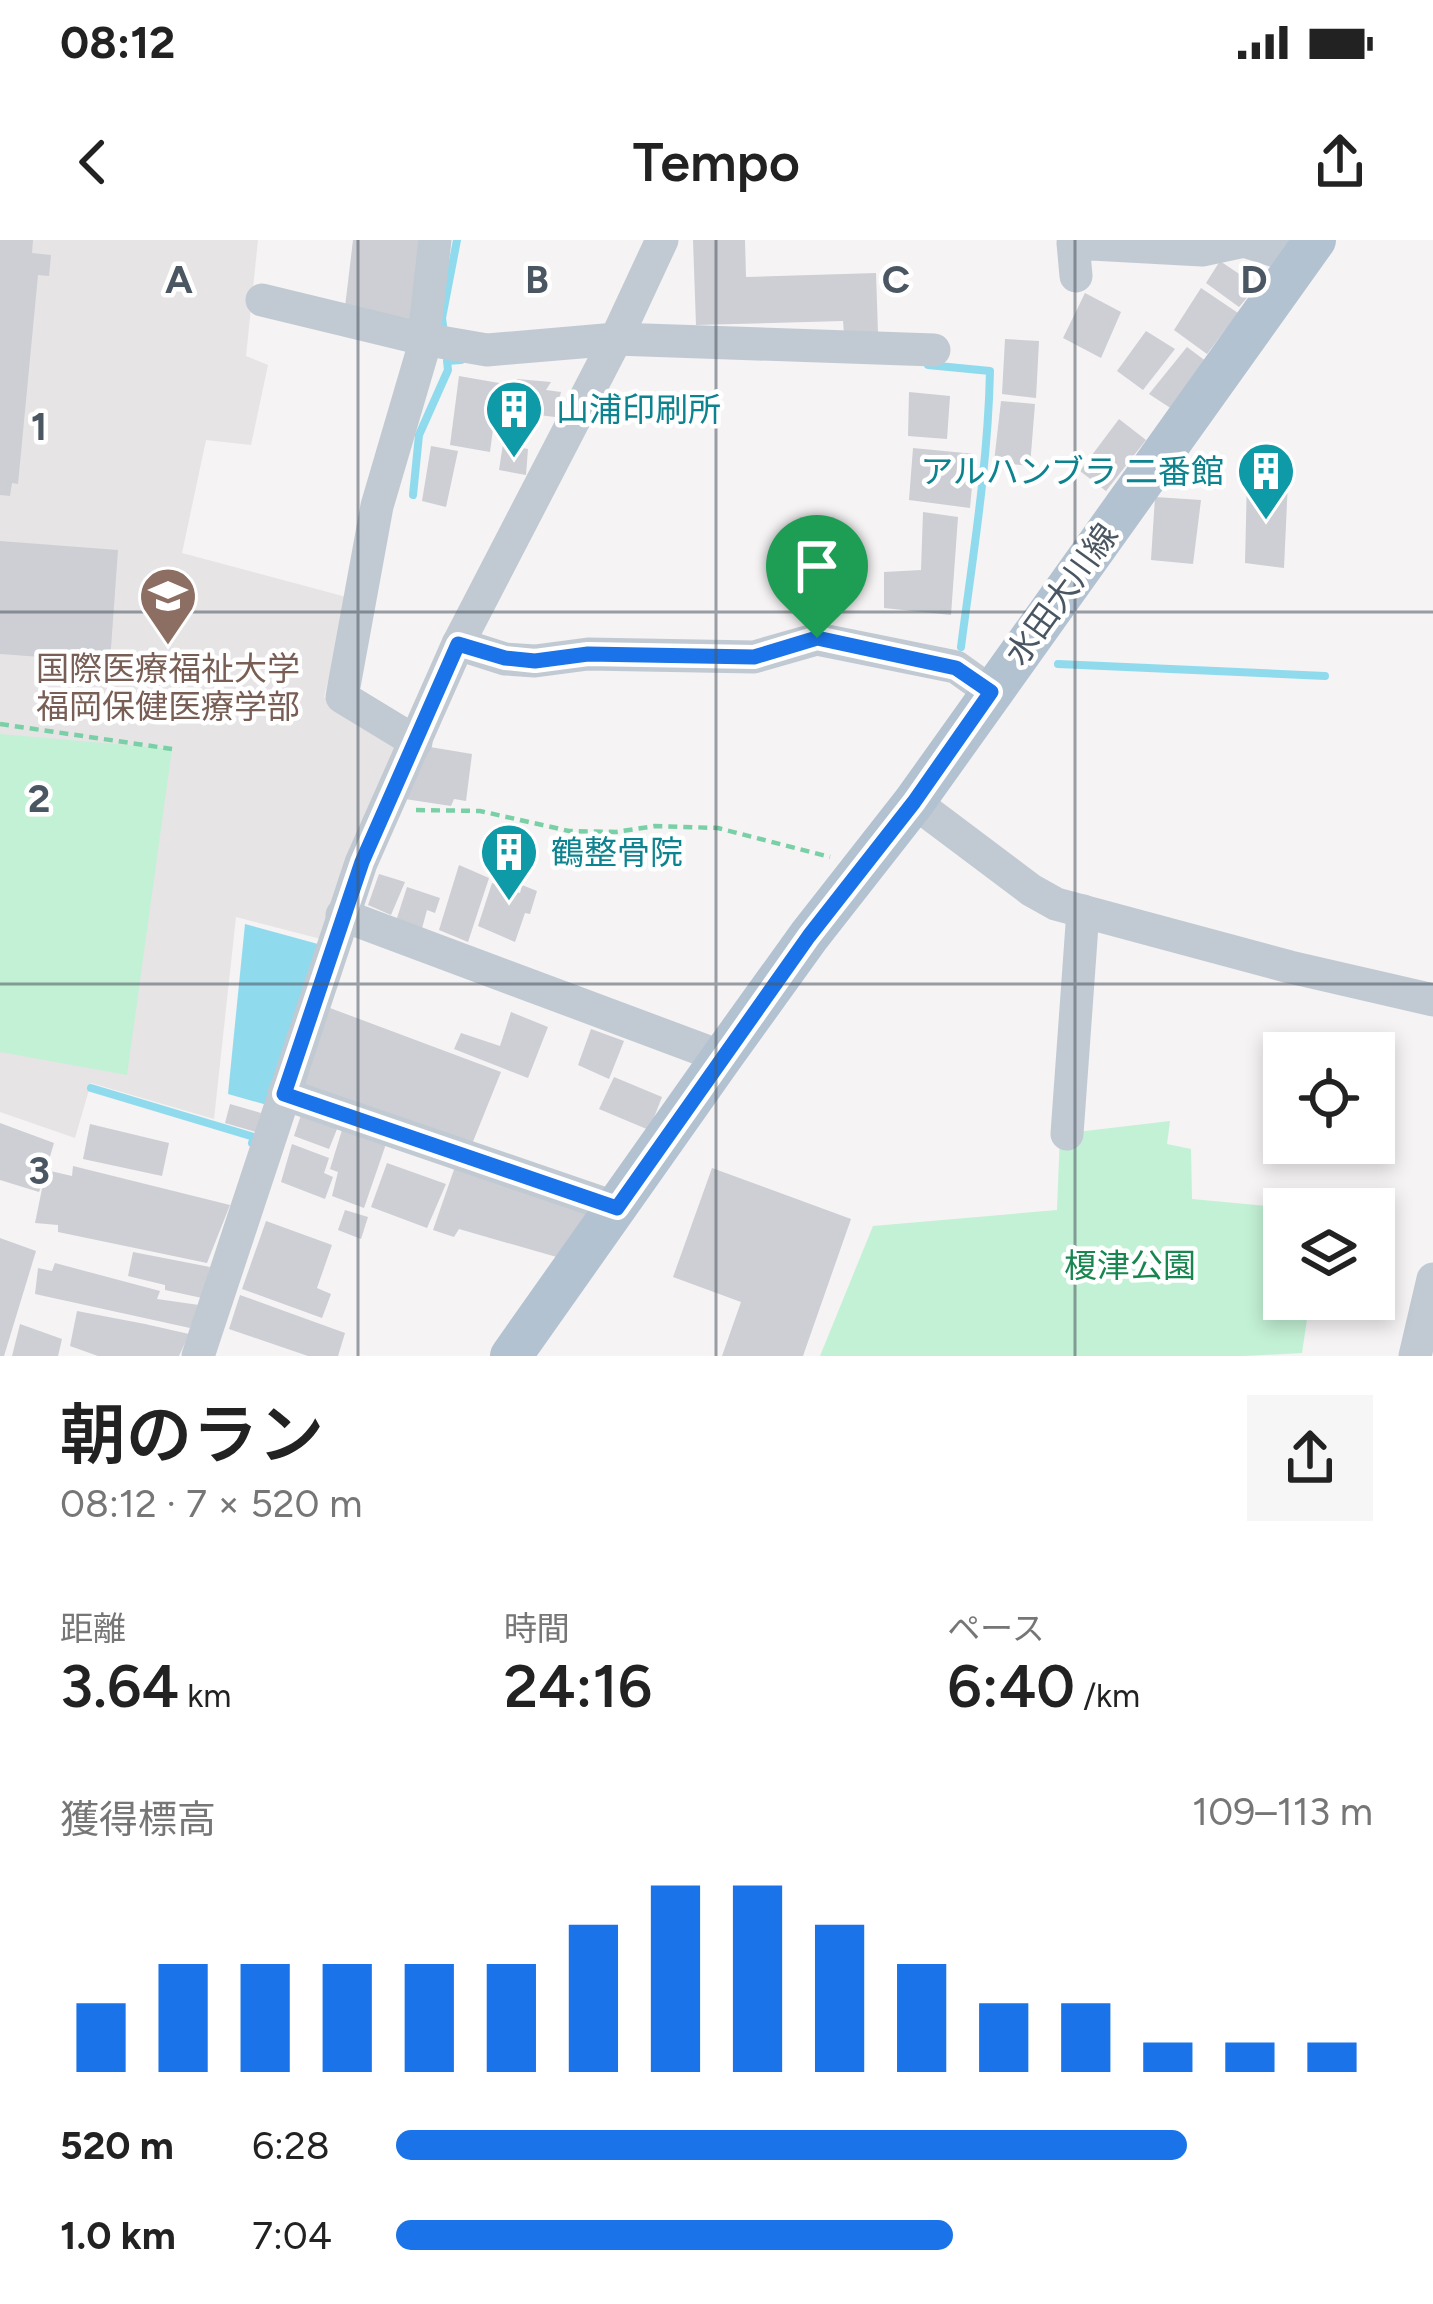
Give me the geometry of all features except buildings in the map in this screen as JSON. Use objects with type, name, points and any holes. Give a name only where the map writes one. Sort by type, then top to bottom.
[{"type":"main road","name":"水田大川線","points":[[511,1356],[809,936],[914,802],[1308,250]]},
{"type":"street","points":[[416,742],[342,697],[377,506],[422,353],[436,240]]},
{"type":"street","points":[[198,1356],[362,862],[458,644],[662,240]]},
{"type":"street","points":[[1074,253],[1202,250],[1244,241],[1308,250]]},
{"type":"street","points":[[262,300],[487,350],[616,339],[934,350]]},
{"type":"street","points":[[458,644],[535,661],[588,654],[754,657],[817,638],[956,668],[991,692]]},
{"type":"street","points":[[914,802],[1056,904],[1433,1000]]},
{"type":"street","points":[[1067,1134],[1083,911]]},
{"type":"street","points":[[342,915],[722,1058]]},
{"type":"street","points":[[284,1094],[617,1208]]},
{"type":"street","points":[[1422,1344],[1433,1279]]},
{"type":"path","points":[[0,724],[172,749]]},
{"type":"path","points":[[387,809],[480,811],[569,831],[718,828],[865,866]]},
{"type":"shaded area","name":"国際医療福祉大学 福岡保健医療学部","points":[[0,240],[258,240],[246,356],[268,365],[251,445],[206,440],[182,553],[350,598],[324,697],[405,745],[321,939],[236,917],[214,1119],[91,1083],[75,1138],[0,1112]]},
{"type":"green space","points":[[0,734],[172,749],[127,1075],[0,1052]]},
{"type":"green space","name":"榎津公園","points":[[1170,1121],[1167,1144],[1191,1149],[1192,1199],[1263,1206],[1263,1320],[1307,1320],[1302,1353],[820,1356],[873,1226],[1057,1210],[1060,1134]]},
{"type":"water","points":[[245,924],[318,944],[267,1105],[228,1094]]},
{"type":"waterway","points":[[444,333],[442,318],[457,240]]},
{"type":"waterway","points":[[413,495],[419,435],[448,370],[447,361],[461,360]]},
{"type":"waterway","points":[[928,365],[990,371],[983,475],[961,647]]},
{"type":"waterway","points":[[1058,664],[1325,676]]},
{"type":"waterway","points":[[91,1088],[254,1137],[252,1143]]},
{"type":"place","name":"山浦印刷所","points":[[514,460]]},
{"type":"place","name":"アルハンブラ 二番館","points":[[1266,522]]},
{"type":"place","name":"国際医療福祉大学 福岡保健医療学部","points":[[168,647]]},
{"type":"place","name":"鶴整骨院","points":[[509,903]]},
{"type":"route","points":[[817,638],[956,668],[991,692],[914,802],[809,936],[617,1208],[284,1094],[362,862],[458,644],[535,661],[588,654],[754,657],[817,638]]}]
